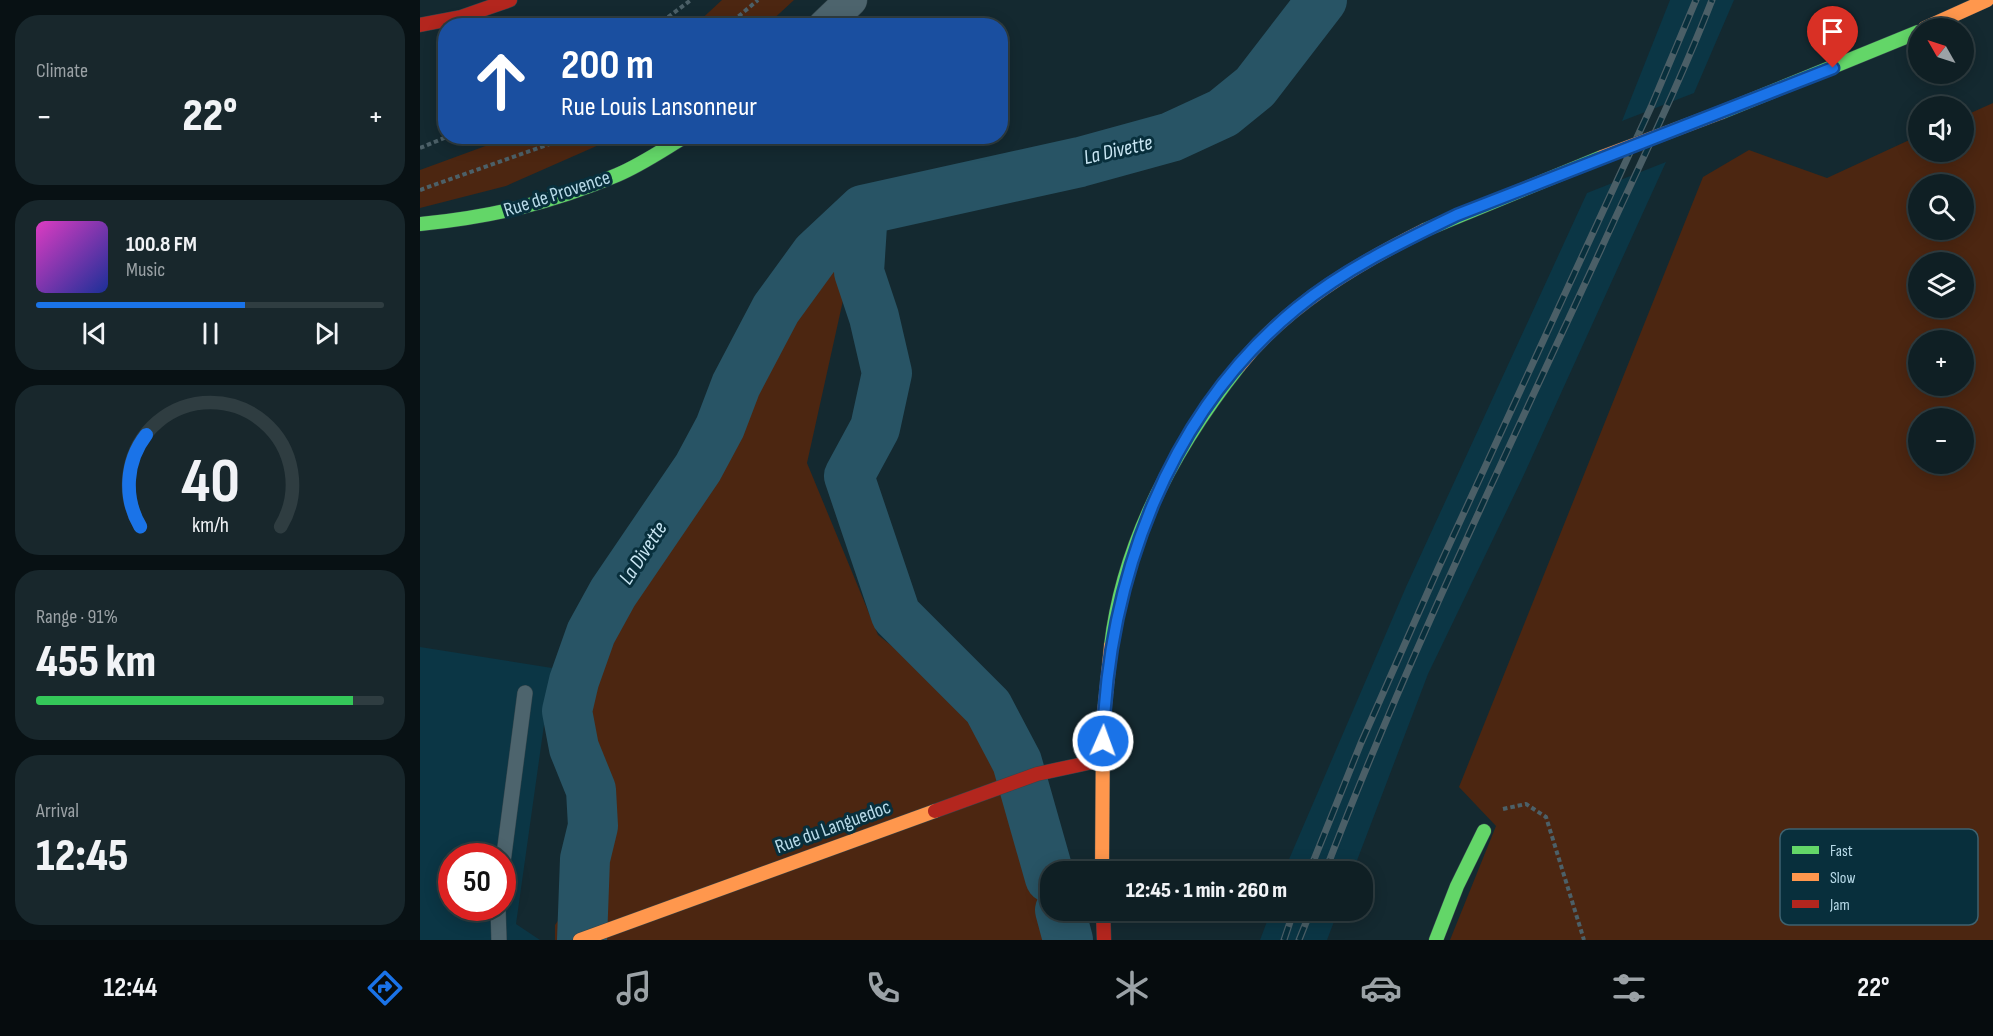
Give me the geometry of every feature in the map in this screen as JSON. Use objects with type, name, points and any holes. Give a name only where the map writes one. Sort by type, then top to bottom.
[{"type":"main road","points":[[456,18],[510,0]]},
{"type":"main road","points":[[1948,18],[1988,0]]},
{"type":"main road","points":[[420,25],[438,21]]},
{"type":"main road","points":[[1102,861],[1104,702],[1119,610],[1139,537],[1169,467],[1222,384],[1260,343],[1297,309],[1338,278],[1396,244],[1457,215],[1722,112],[1908,36]]},
{"type":"main road","name":"Rue de Provence","points":[[420,224],[479,218],[531,206],[619,174],[672,144]]},
{"type":"main road","name":"Rue du Languedoc","points":[[580,940],[1037,774],[1081,762],[1102,760]]},
{"type":"main road","points":[[1436,940],[1457,886],[1484,831]]},
{"type":"main road","points":[[1103,921],[1104,940]]},
{"type":"street","points":[[832,18],[851,0]]},
{"type":"lane","points":[[455,0],[461,17]]},
{"type":"lane","points":[[506,843],[525,693]]},
{"type":"lane","points":[[498,921],[499,940]]},
{"type":"path","points":[[667,18],[691,0]]},
{"type":"path","points":[[737,18],[758,0]]},
{"type":"path","points":[[420,148],[438,141]]},
{"type":"path","points":[[420,189],[549,144]]},
{"type":"path","points":[[1484,831],[1493,815],[1516,804],[1526,804],[1546,817],[1584,940]]},
{"type":"shaded area","points":[[722,0],[794,0],[775,18],[703,18]]},
{"type":"shaded area","points":[[1670,0],[1734,0],[1694,93],[1622,121]]},
{"type":"shaded area","points":[[1993,103],[1993,940],[1450,940],[1496,826],[1459,787],[1703,177],[1749,150],[1827,178],[1908,141],[1908,162],[1974,162],[1974,112]]},
{"type":"shaded area","points":[[491,144],[601,144],[506,186],[420,208],[420,170]]},
{"type":"shaded area","points":[[1666,162],[1521,481],[1428,674],[1357,861],[1288,861],[1406,587],[1587,193]]},
{"type":"shaded area","points":[[863,210],[807,463],[878,635],[970,708],[1029,801],[1040,870],[1040,921],[1048,921],[1051,940],[555,940],[555,925],[588,878],[580,671],[712,459],[752,302],[809,231]]},
{"type":"shaded area","points":[[420,647],[552,668],[516,924],[540,940],[420,940]]},
{"type":"shaded area","points":[[1267,921],[1334,921],[1327,940],[1260,940]]},
{"type":"waterway","name":"La Divette","points":[[582,940],[585,859],[593,826],[591,790],[574,748],[567,711],[574,681],[591,633],[613,593],[698,468],[720,427],[736,385],[776,309],[816,254],[863,210],[1080,162],[1171,137],[1223,113],[1255,87],[1322,0]]},
{"type":"waterway","name":"La Divette","points":[[863,210],[859,272],[874,317],[887,373],[875,428],[849,476],[896,615],[988,707],[1017,762],[1045,861]]},
{"type":"waterway","name":"La Divette","points":[[1063,921],[1068,940]]},
{"type":"railway","points":[[1313,861],[1361,743],[1438,569],[1651,107],[1696,0]]},
{"type":"railway","points":[[1329,861],[1423,636],[1658,125],[1712,0]]},
{"type":"railway","points":[[1284,940],[1290,921]]},
{"type":"railway","points":[[1299,940],[1307,921]]},
{"type":"traffic: fast","points":[[1722,112],[1908,36]]},
{"type":"traffic: fast","points":[[420,224],[496,213],[544,201],[626,171],[673,144]]},
{"type":"traffic: fast","points":[[1425,230],[1602,157]]},
{"type":"traffic: fast","points":[[1111,646],[1117,608],[1127,570],[1156,498],[1194,429],[1239,366]]},
{"type":"traffic: fast","points":[[1436,940],[1457,886],[1484,831]]},
{"type":"traffic: slow","points":[[1947,18],[1987,0]]},
{"type":"traffic: slow","points":[[1602,157],[1722,112]]},
{"type":"traffic: slow","points":[[1239,366],[1278,324],[1324,288],[1374,257],[1425,230]]},
{"type":"traffic: slow","points":[[1102,861],[1103,723],[1111,646]]},
{"type":"traffic: slow","points":[[580,940],[935,811]]},
{"type":"traffic: jam","points":[[456,18],[510,0]]},
{"type":"traffic: jam","points":[[420,25],[438,21]]},
{"type":"traffic: jam","points":[[935,811],[1037,774],[1102,760]]},
{"type":"traffic: jam","points":[[1103,921],[1104,940]]},
{"type":"route","points":[[1103,741],[1104,702],[1119,610],[1139,537],[1149,511],[1169,467],[1205,407],[1222,384],[1260,343],[1297,309],[1338,278],[1396,244],[1457,215],[1833,68]]}]
